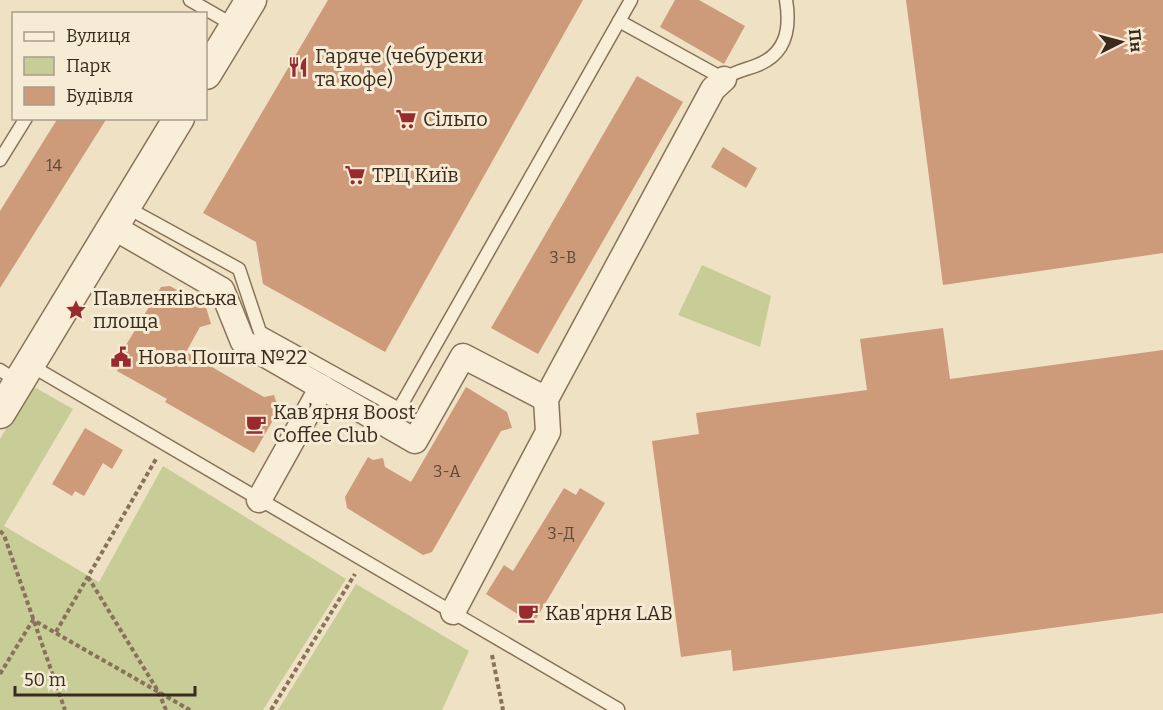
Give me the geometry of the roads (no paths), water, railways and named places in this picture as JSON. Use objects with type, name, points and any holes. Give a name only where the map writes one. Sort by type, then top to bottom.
[{"type":"street","points":[[207,73],[251,0]]},
{"type":"street","points":[[453,612],[548,432],[546,399],[713,89],[724,79]]},
{"type":"street","points":[[0,413],[16,372],[119,217],[178,120]]},
{"type":"street","points":[[119,217],[222,290],[243,342],[415,441],[464,356],[546,399]]},
{"type":"street","points":[[259,500],[322,387]]},
{"type":"lane","points":[[190,0],[235,26]]},
{"type":"lane","points":[[119,217],[238,269],[260,332],[399,409],[631,0]]},
{"type":"lane","points":[[619,21],[724,79],[740,70],[769,60],[777,54],[786,36],[786,0]]},
{"type":"lane","points":[[0,160],[25,120]]},
{"type":"lane","points":[[16,372],[165,444],[618,709]]},
{"type":"place","name":"Гаряче (чебуреки та кофе)","points":[[298,67]]},
{"type":"place","name":"Сільпо","points":[[406,119]]},
{"type":"place","name":"ТРЦ Київ","points":[[355,175]]},
{"type":"place","name":"Павленківська площа","points":[[76,310]]},
{"type":"place","name":"Нова Пошта №22","points":[[121,357]]},
{"type":"place","name":"Кав’ярня Boost Coffee Club","points":[[256,424]]},
{"type":"place","name":"Кав'ярня LAB","points":[[528,613]]}]
